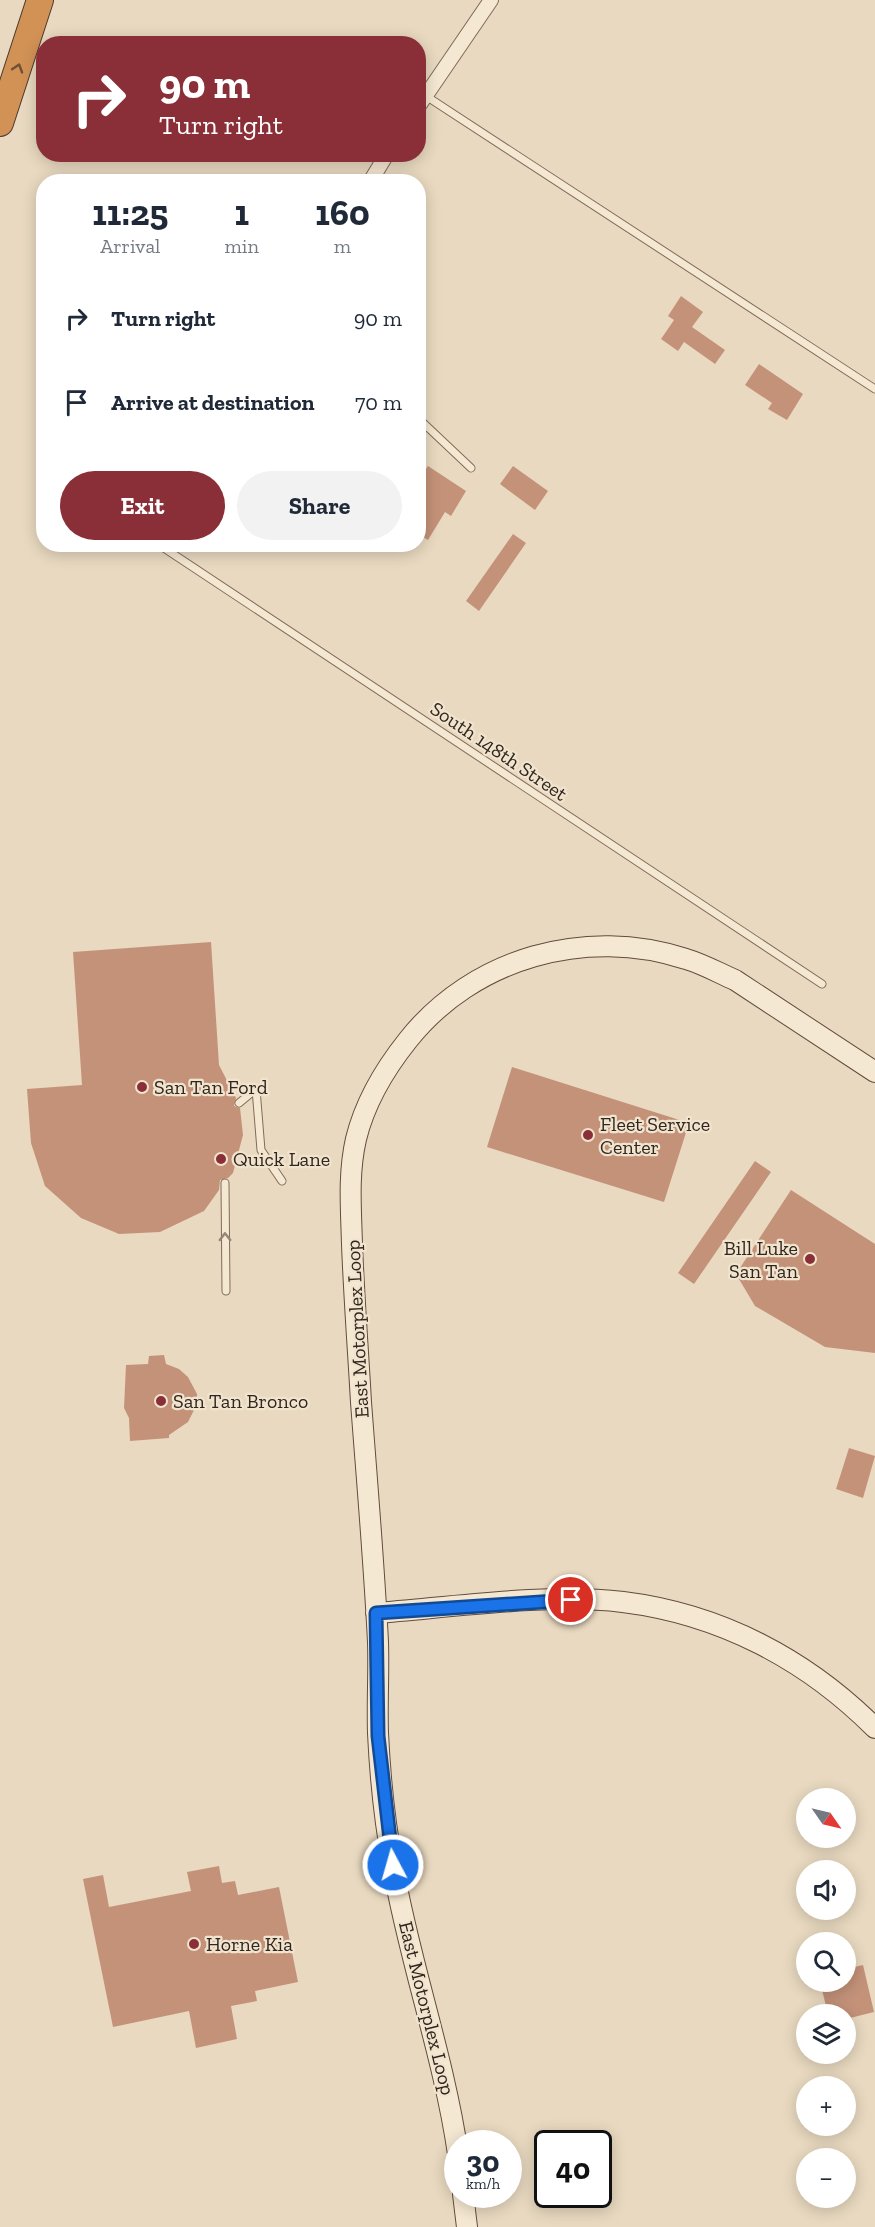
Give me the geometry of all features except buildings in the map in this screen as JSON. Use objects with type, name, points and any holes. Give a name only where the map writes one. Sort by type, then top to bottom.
[{"type":"highway","points":[[0,123],[40,0]]},
{"type":"street","points":[[426,96],[491,0]]},
{"type":"street","name":"East Motorplex Loop","points":[[455,2130],[451,2103],[418,1984],[393,1865],[378,1736],[376,1613],[353,1282],[350,1171],[362,1120],[373,1092],[392,1060],[419,1026],[465,986],[506,966],[558,950],[589,946],[622,947],[686,958],[735,980],[875,1072]]},
{"type":"street","points":[[376,1613],[560,1599],[622,1602],[692,1616],[745,1636],[801,1666],[825,1683],[875,1728]]},
{"type":"street","points":[[465,2208],[467,2227]]},
{"type":"lane","points":[[426,105],[875,389]]},
{"type":"lane","points":[[426,426],[471,468]]},
{"type":"lane","name":"South 148th Street","points":[[170,552],[822,984]]},
{"type":"lane","points":[[239,1103],[256,1089],[261,1150],[282,1181]]},
{"type":"lane","points":[[225,1183],[226,1291]]},
{"type":"place","name":"San Tan Ford","points":[[142,1087]]},
{"type":"place","name":"Fleet Service Center","points":[[588,1135]]},
{"type":"place","name":"Quick Lane","points":[[221,1159]]},
{"type":"place","name":"Bill Luke San Tan","points":[[810,1259]]},
{"type":"place","name":"San Tan Bronco","points":[[161,1401]]},
{"type":"place","name":"Horne Kia","points":[[194,1944]]},
{"type":"route","points":[[393,1865],[378,1736],[376,1613],[571,1600]]}]
